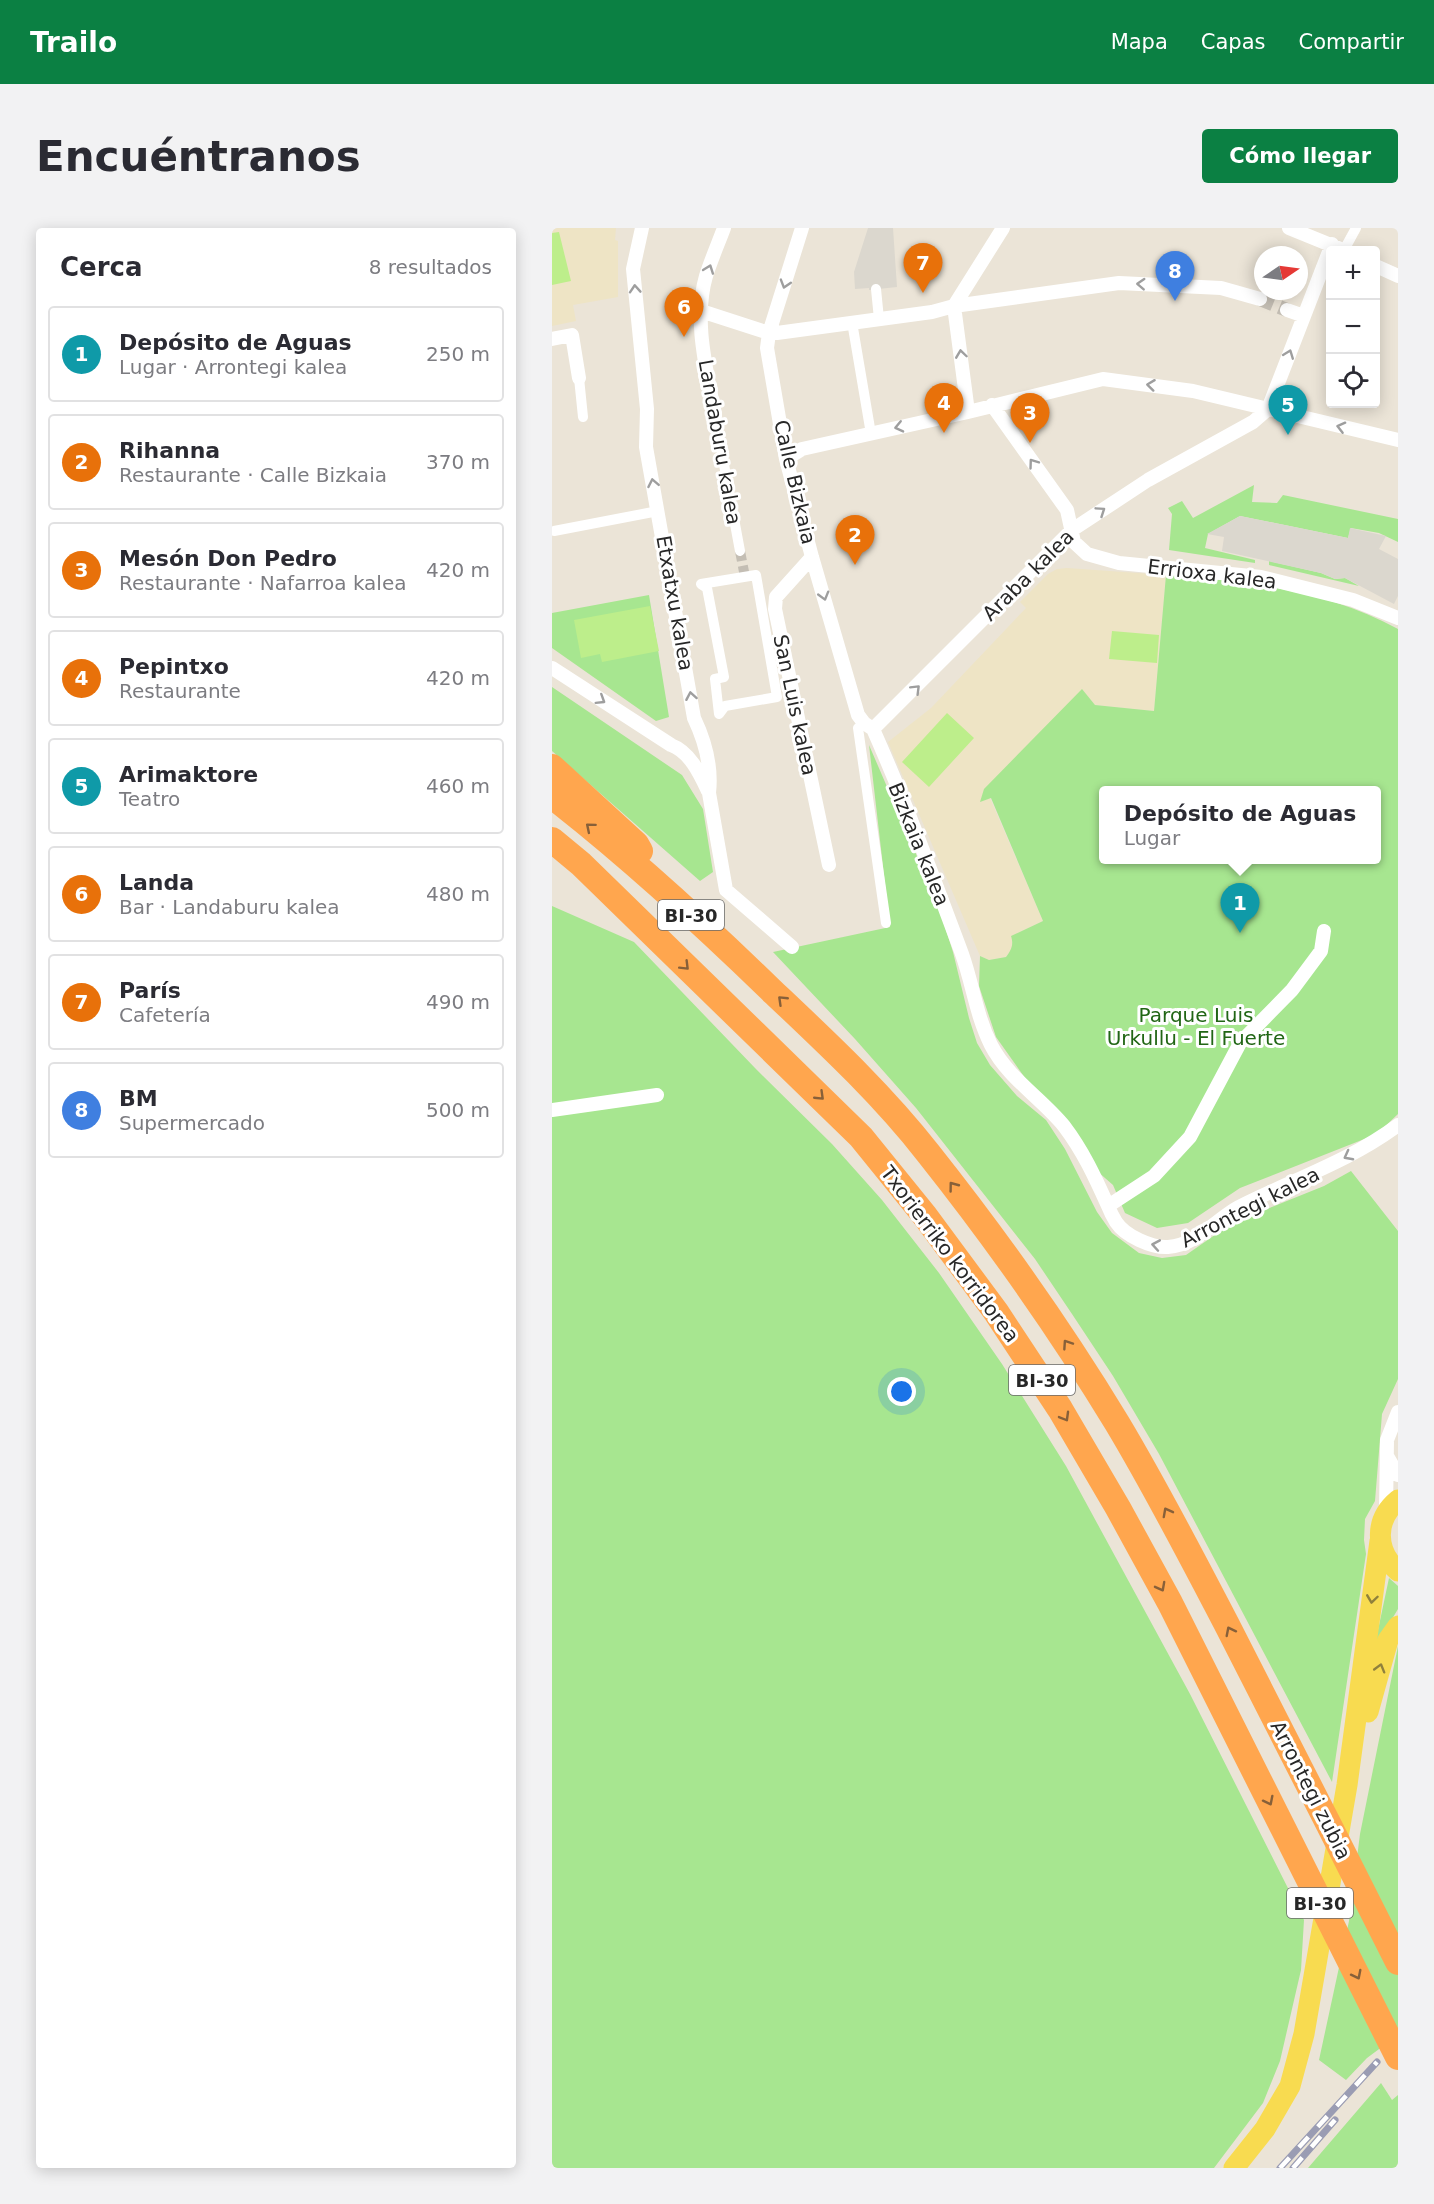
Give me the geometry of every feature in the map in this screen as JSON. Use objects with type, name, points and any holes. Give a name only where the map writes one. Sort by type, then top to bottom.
[{"type":"highway","points":[[552,767],[636,843],[661,888]]},
{"type":"highway","name":"Txorierriko korridorea","points":[[552,796],[661,888],[824,1040],[869,1086],[927,1152],[997,1242],[1076,1357],[1150,1481],[1256,1681]]},
{"type":"highway","name":"Txorierriko korridorea","points":[[552,840],[581,864],[861,1137],[963,1265],[1041,1379],[1112,1498],[1170,1603],[1398,2057]]},
{"type":"highway","points":[[552,862],[644,925]]},
{"type":"highway","name":"Arrontegi zubia","points":[[1256,1681],[1398,1962]]},
{"type":"main road","points":[[1234,2168],[1265,2129],[1290,2086],[1304,2034],[1347,1785],[1380,1541],[1380,1526],[1392,1506]]},
{"type":"main road","points":[[1380,1541],[1383,1554],[1398,1571]]},
{"type":"main road","points":[[1347,1785],[1388,1640],[1398,1626]]},
{"type":"street","name":"Etxatxu kalea","points":[[642,228],[633,269],[647,409],[646,447],[694,718],[703,738],[711,779],[709,793],[726,890],[792,947]]},
{"type":"street","name":"Landaburu kalea","points":[[724,228],[706,278],[701,311],[702,338],[740,551]]},
{"type":"street","name":"Calle Bizkaia","points":[[802,228],[769,333],[767,348],[786,459],[812,557],[858,715],[873,729]]},
{"type":"street","points":[[968,412],[954,306],[1003,228]]},
{"type":"street","points":[[1290,228],[1335,246]]},
{"type":"street","points":[[1342,246],[1356,228]]},
{"type":"street","points":[[1380,268],[1398,276]]},
{"type":"street","points":[[1268,409],[1304,316],[1326,274]]},
{"type":"street","points":[[701,311],[769,333],[932,312],[954,306],[1119,283],[1221,288],[1254,297]]},
{"type":"street","points":[[876,290],[879,319]]},
{"type":"street","points":[[1287,310],[1304,316]]},
{"type":"street","points":[[852,322],[871,434]]},
{"type":"street","points":[[552,339],[572,336],[583,417]]},
{"type":"street","points":[[786,459],[802,449],[1102,379],[1192,391],[1398,440]]},
{"type":"street","points":[[1236,431],[1240,424],[1241,402]]},
{"type":"street","name":"Errioxa kalea","points":[[992,405],[1068,510],[1074,542],[1087,554],[1119,563],[1261,577],[1353,600],[1398,618]]},
{"type":"street","name":"Araba kalea","points":[[873,729],[1072,530],[1148,480],[1253,422],[1268,409]]},
{"type":"street","points":[[554,531],[658,511]]},
{"type":"street","name":"San Luis kalea","points":[[812,557],[776,597],[775,609],[829,866]]},
{"type":"street","points":[[756,575],[777,697],[725,706],[718,714],[715,679],[724,677],[707,588],[701,584],[756,575]]},
{"type":"street","points":[[552,668],[671,745],[680,748],[698,771],[709,793]]},
{"type":"street","points":[[680,748],[691,740],[694,733],[694,718]]},
{"type":"street","name":"Bizkaia kalea","points":[[858,728],[886,923]]},
{"type":"street","name":"Bizkaia kalea","points":[[873,729],[964,958]]},
{"type":"street","points":[[1108,1206],[1154,1176],[1190,1137],[1240,1043],[1292,990],[1321,951],[1324,931]]},
{"type":"street","name":"Arrontegi kalea","points":[[964,958],[975,1008],[992,1047],[1015,1078],[1064,1126],[1086,1157],[1117,1224],[1146,1244],[1178,1246],[1193,1240],[1237,1209],[1379,1140],[1398,1125]]},
{"type":"street","points":[[552,1110],[657,1095]]},
{"type":"street","points":[[1392,1506],[1387,1440],[1398,1412]]},
{"type":"street","points":[[1387,1456],[1398,1475]]},
{"type":"shaded area","points":[[552,228],[616,228],[618,297],[573,305],[576,321],[552,326]]},
{"type":"shaded area","points":[[868,228],[893,228],[897,287],[855,289],[854,272]]},
{"type":"shaded area","points":[[1240,516],[1348,538],[1350,528],[1386,536],[1379,549],[1398,559],[1398,596],[1394,604],[1345,578],[1335,579],[1321,573],[1222,551],[1224,537],[1207,534]]},
{"type":"shaded area","points":[[1057,569],[1166,575],[1154,711],[1095,705],[1082,690],[981,801],[990,798],[1043,921],[1012,936],[1012,949],[1006,957],[989,960],[980,956],[888,742],[931,708],[1026,608],[1020,602],[1048,574]]},
{"type":"green space","points":[[559,232],[571,281],[552,285],[552,233]]},
{"type":"green space","points":[[1254,485],[1252,502],[1277,503],[1283,495],[1398,519],[1398,542],[1379,533],[1351,528],[1348,538],[1240,516],[1208,534],[1205,548],[1255,560],[1255,563],[1169,550],[1172,514],[1168,508],[1182,501],[1193,518]]},
{"type":"green space","points":[[1269,561],[1321,573],[1335,579],[1345,578],[1359,586],[1269,565]]},
{"type":"green space","name":"Parque Luis Urkullu - El Fuerte","points":[[1166,575],[1255,584],[1314,596],[1371,616],[1398,629],[1398,1114],[1377,1134],[1240,1188],[1188,1223],[1157,1228],[1125,1213],[1113,1185],[1081,1157],[996,1037],[979,986],[980,956],[989,960],[1006,957],[1012,947],[1011,936],[1043,921],[991,798],[980,802],[984,789],[1082,689],[1095,705],[1154,711]]},
{"type":"green space","points":[[649,595],[669,717],[656,721],[552,648],[552,613]]},
{"type":"green space","points":[[650,606],[659,651],[602,662],[600,654],[581,658],[574,620]]},
{"type":"green space","points":[[1112,631],[1159,635],[1157,663],[1109,659]]},
{"type":"green space","points":[[552,687],[682,775],[703,809],[713,872],[700,881],[552,751]]},
{"type":"green space","points":[[947,713],[974,738],[929,787],[902,762]]},
{"type":"green space","points":[[869,745],[938,905],[977,1043],[990,1065],[1017,1096],[1046,1120],[1065,1149],[1097,1212],[1112,1233],[1139,1253],[1162,1258],[1186,1255],[1232,1223],[1324,1186],[1351,1171],[1398,1231],[1398,1379],[1382,1414],[1375,1501],[1365,1519],[1366,1554],[1332,1782],[1159,1454],[1113,1376],[1035,1259],[916,1108],[773,952],[890,927]]},
{"type":"green space","points":[[552,906],[634,942],[832,1144],[882,1200],[939,1273],[1002,1364],[1066,1466],[1190,1694],[1304,1920],[1301,1970],[1280,2061],[1263,2103],[1214,2168],[552,2168]]},
{"type":"green space","points":[[1389,1578],[1398,1586],[1398,1609],[1383,1634],[1359,1720]]},
{"type":"green space","points":[[1398,1646],[1398,2035],[1367,2058],[1346,2080],[1319,2060],[1349,1921],[1360,1834]]},
{"type":"green space","points":[[1381,2083],[1392,2100],[1398,2095],[1398,2168],[1308,2168]]},
{"type":"tunnel","points":[[1262,300],[1287,310]]},
{"type":"tunnel","points":[[740,551],[745,577]]},
{"type":"railway","points":[[1280,2168],[1377,2062]]},
{"type":"railway","points":[[1293,2168],[1335,2120]]},
{"type":"place","name":"París","points":[[923,293]]},
{"type":"place","name":"BM","points":[[1175,301]]},
{"type":"place","name":"Landa","points":[[684,337]]},
{"type":"place","name":"Pepintxo","points":[[944,433]]},
{"type":"place","name":"Arimaktore","points":[[1288,435]]},
{"type":"place","name":"Mesón Don Pedro","points":[[1030,443]]},
{"type":"place","name":"Rihanna","points":[[855,565]]},
{"type":"place","name":"Depósito de Aguas","points":[[1240,933]]}]
